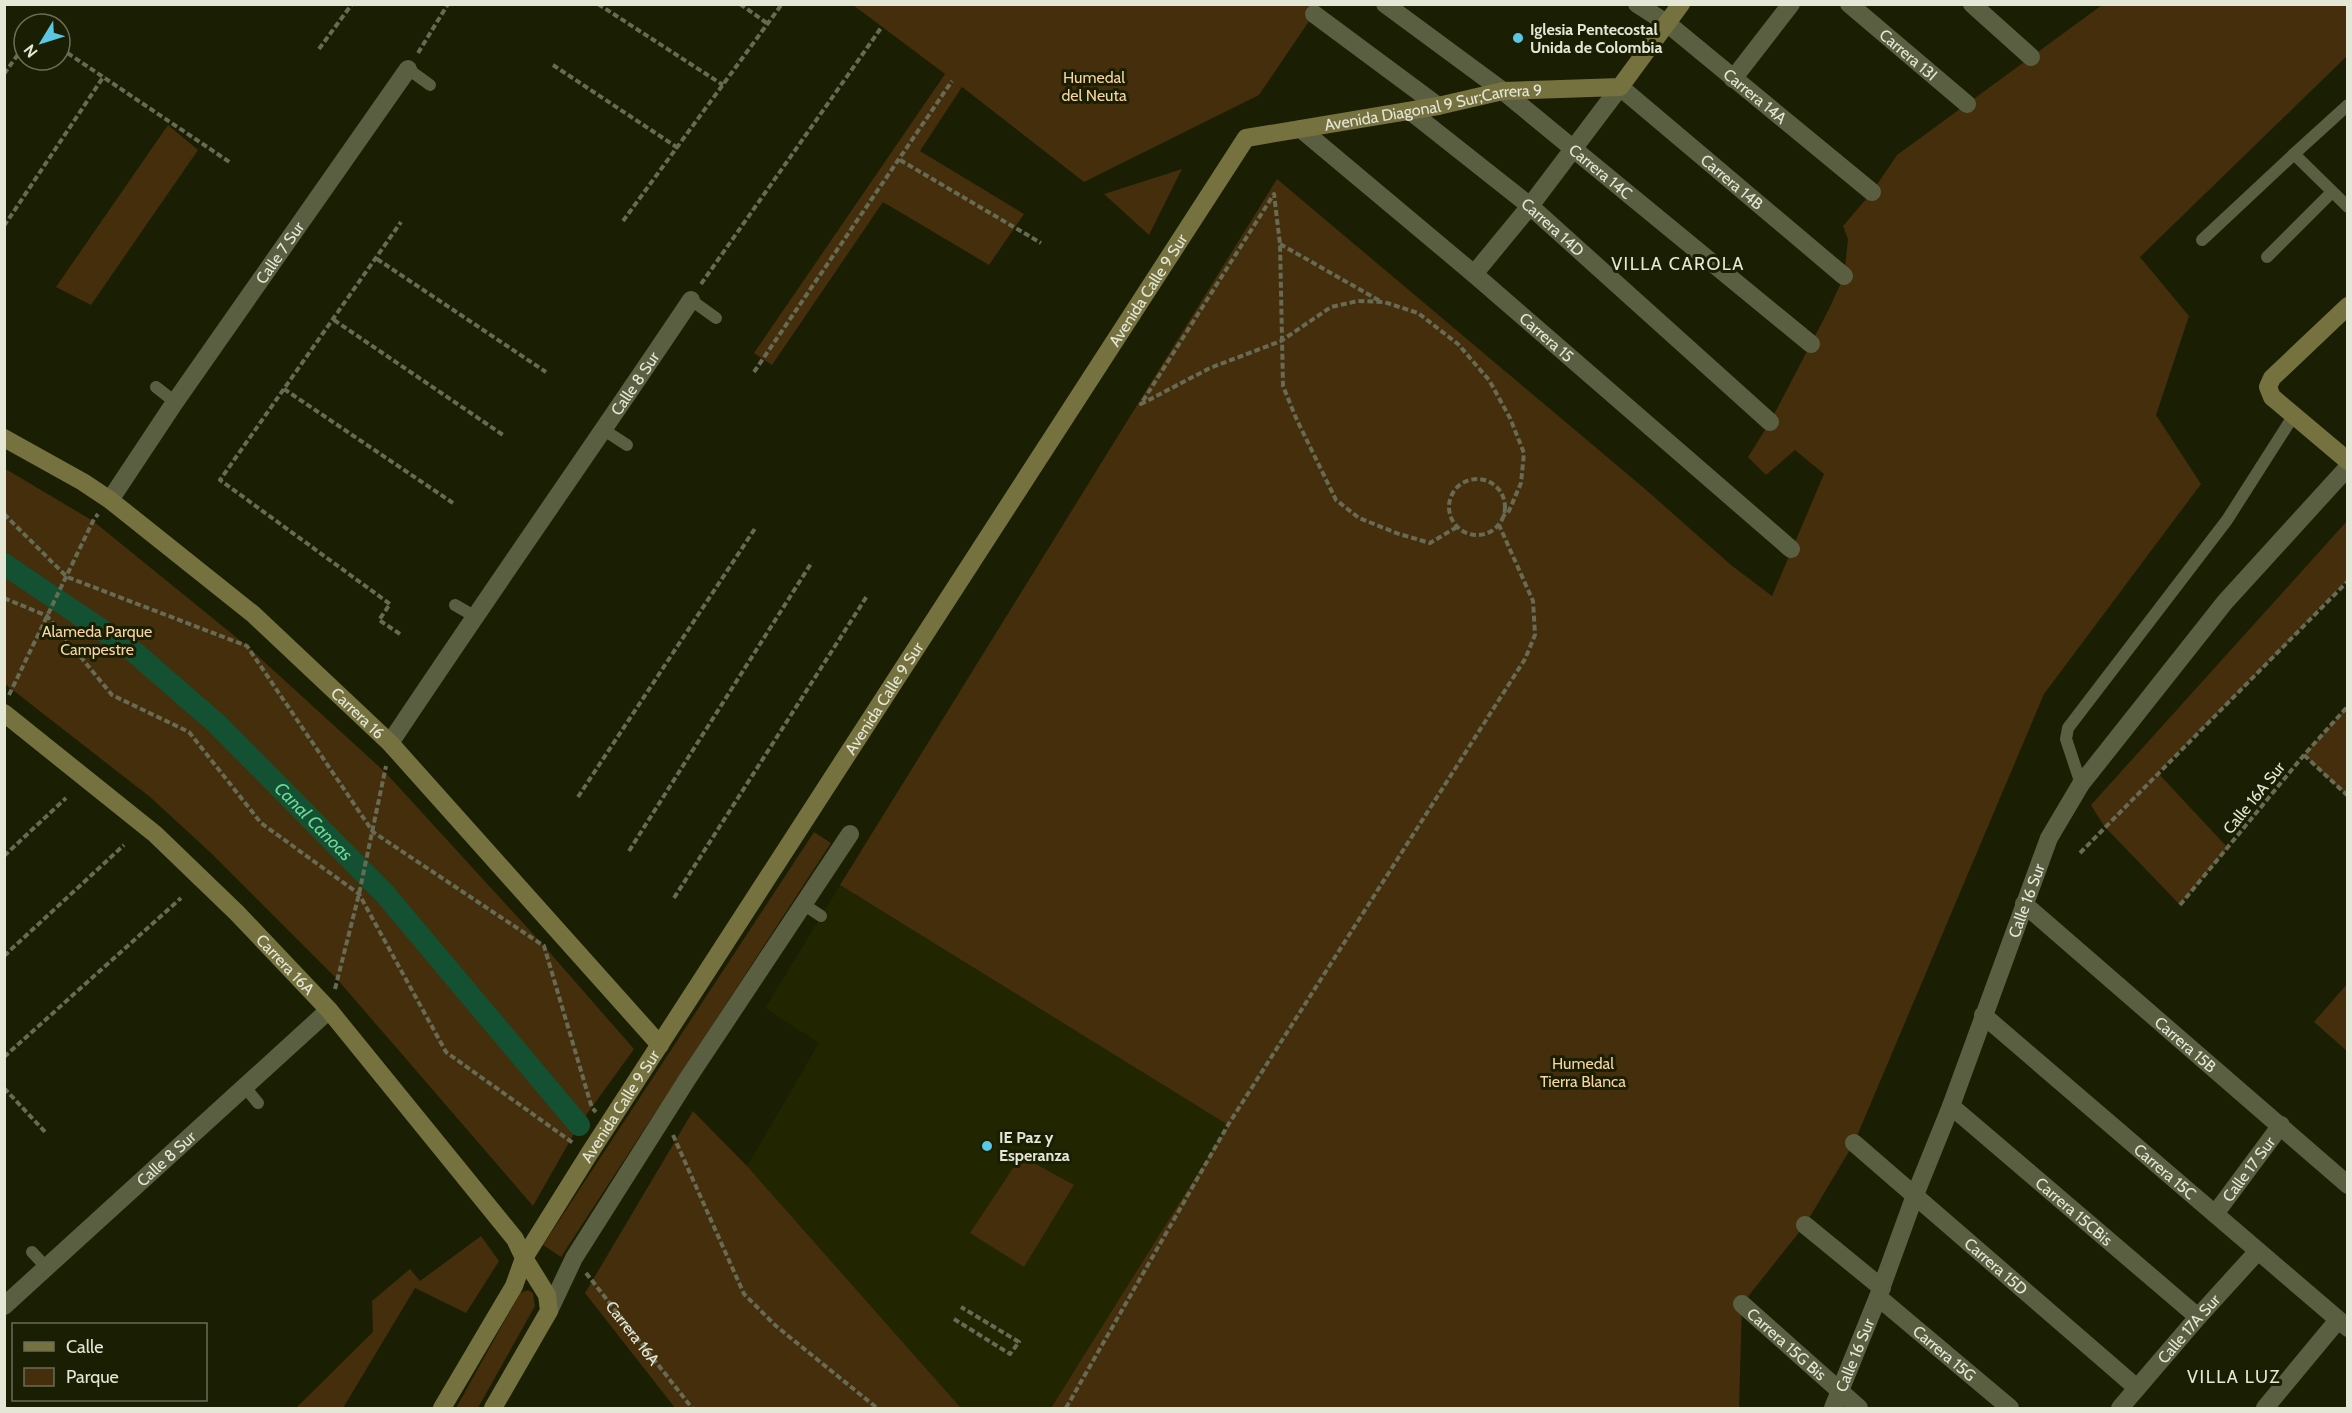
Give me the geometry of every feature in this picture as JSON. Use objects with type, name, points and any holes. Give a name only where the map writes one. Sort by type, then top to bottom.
[{"type":"main road","points":[[1620,87],[1681,4]]},
{"type":"main road","name":"Avenida Diagonal 9 Sur;Carrera 9","points":[[1246,138],[1438,106],[1503,91],[1620,87]]},
{"type":"main road","name":"Avenida Calle 9 Sur","points":[[442,1408],[514,1286],[524,1258],[588,1154],[1246,138]]},
{"type":"main road","points":[[2348,306],[2272,378],[2268,387],[2272,397],[2348,461]]},
{"type":"main road","name":"Carrera 16","points":[[4,438],[83,482],[110,500],[253,614],[390,742],[660,1045]]},
{"type":"main road","name":"Carrera 16A","points":[[4,713],[155,834],[237,913],[329,1010],[515,1239],[524,1258]]},
{"type":"main road","points":[[493,1408],[549,1311],[547,1295],[524,1258]]},
{"type":"street","name":"Carrera 14C","points":[[1385,4],[1503,91],[1811,344]]},
{"type":"street","name":"Carrera 14A","points":[[1637,4],[1668,24],[1872,192]]},
{"type":"street","points":[[1733,79],[1791,4]]},
{"type":"street","name":"Carrera 13I","points":[[1849,4],[1967,104]]},
{"type":"street","points":[[1972,4],[2031,57]]},
{"type":"street","points":[[1314,14],[1438,106]]},
{"type":"street","name":"Calle 7 Sur","points":[[110,500],[175,402],[408,69]]},
{"type":"street","points":[[1474,274],[1574,150],[1620,87]]},
{"type":"street","name":"Carrera 14B","points":[[1620,87],[1844,276]]},
{"type":"street","name":"Carrera 14D","points":[[1410,111],[1530,206],[1770,422]]},
{"type":"street","name":"Carrera 15","points":[[1301,129],[1474,274],[1791,549]]},
{"type":"street","name":"Calle 8 Sur","points":[[390,742],[691,300]]},
{"type":"street","name":"Calle 16 Sur","points":[[1836,1401],[1951,1106],[2049,838],[2081,784],[2225,602],[2348,467]]},
{"type":"street","points":[[549,1311],[574,1258],[688,1078],[850,834]]},
{"type":"street","name":"Carrera 15B","points":[[2024,904],[2348,1185]]},
{"type":"street","name":"Calle 8 Sur","points":[[4,1306],[329,1010]]},
{"type":"street","name":"Carrera 15C","points":[[1983,1015],[2343,1324]]},
{"type":"street","name":"Carrera 15CBis","points":[[1951,1106],[2198,1317]]},
{"type":"street","name":"Calle 17 Sur","points":[[2215,1214],[2281,1125]]},
{"type":"street","name":"Carrera 15D","points":[[1854,1143],[2137,1388]]},
{"type":"street","name":"Carrera 15G","points":[[1805,1226],[2010,1408]]},
{"type":"street","name":"Calle 17A Sur","points":[[2120,1408],[2258,1251]]},
{"type":"street","name":"Carrera 15G Bis","points":[[1742,1304],[1836,1401],[1859,1408]]},
{"type":"street","points":[[2276,1405],[2343,1324]]},
{"type":"lane","points":[[408,69],[430,85]]},
{"type":"lane","points":[[2202,240],[2348,105]]},
{"type":"lane","points":[[2294,154],[2348,207]]},
{"type":"lane","points":[[2267,257],[2332,192]]},
{"type":"lane","points":[[691,300],[716,318]]},
{"type":"lane","points":[[156,387],[175,402]]},
{"type":"lane","points":[[2081,784],[2066,739],[2068,728],[2226,519],[2294,415]]},
{"type":"lane","points":[[604,430],[627,445]]},
{"type":"lane","points":[[455,605],[474,616]]},
{"type":"lane","points":[[803,904],[821,916]]},
{"type":"lane","points":[[244,1086],[258,1103]]},
{"type":"lane","points":[[32,1252],[46,1267]]},
{"type":"path","points":[[319,49],[352,4]]},
{"type":"path","points":[[408,69],[448,4]]},
{"type":"path","points":[[598,4],[723,85]]},
{"type":"path","points":[[740,4],[768,24]]},
{"type":"path","points":[[623,221],[782,4]]},
{"type":"path","points":[[691,300],[881,28]]},
{"type":"path","points":[[72,56],[231,163]]},
{"type":"path","points":[[553,65],[678,148]]},
{"type":"path","points":[[4,226],[104,76]]},
{"type":"path","points":[[754,372],[952,81]]},
{"type":"path","points":[[900,160],[1041,243]]},
{"type":"path","points":[[1384,302],[1358,301],[1331,307],[1281,341],[1210,368],[1141,404],[1274,194],[1280,244],[1281,341],[1283,386],[1317,464],[1336,500],[1359,518],[1399,534],[1430,543],[1457,526]]},
{"type":"path","points":[[400,634],[379,620],[390,604],[220,480],[401,222]]},
{"type":"path","points":[[1280,244],[1384,302],[1418,313],[1458,344],[1489,380],[1510,418],[1524,453],[1521,483],[1509,511],[1503,516]]},
{"type":"path","points":[[377,258],[546,372]]},
{"type":"path","points":[[334,320],[502,435]]},
{"type":"path","points":[[284,389],[453,503]]},
{"type":"path","points":[[1476,479],[1494,485],[1504,500],[1503,516],[1499,525],[1482,535],[1473,535],[1457,526],[1450,510],[1450,501],[1453,493],[1467,481],[1476,479]]},
{"type":"path","points":[[4,701],[13,689],[93,521],[110,500]]},
{"type":"path","points":[[4,514],[67,577],[248,646],[373,832],[544,946],[592,1108],[609,1123]]},
{"type":"path","points":[[1066,1408],[1228,1125],[1525,659],[1535,635],[1533,601],[1499,525]]},
{"type":"path","points":[[578,797],[756,527]]},
{"type":"path","points":[[629,851],[812,562]]},
{"type":"path","points":[[2080,853],[2348,581]]},
{"type":"path","points":[[674,898],[867,596]]},
{"type":"path","points":[[4,598],[47,616],[112,695],[189,732],[261,823],[359,894],[446,1052],[588,1154]]},
{"type":"path","name":"Calle 16A Sur","points":[[2180,905],[2304,755],[2348,706]]},
{"type":"path","points":[[329,1010],[359,894],[390,742]]},
{"type":"path","points":[[2304,755],[2348,796]]},
{"type":"path","points":[[4,856],[66,798]]},
{"type":"path","points":[[4,956],[124,845]]},
{"type":"path","points":[[4,1057],[181,898]]},
{"type":"path","points":[[4,1088],[47,1134]]},
{"type":"path","points":[[666,1115],[694,1185],[744,1294],[776,1326],[877,1408]]},
{"type":"path","name":"Carrera 16A","points":[[574,1258],[692,1408]]},
{"type":"path","points":[[954,1319],[1010,1354],[1019,1342],[961,1307]]},
{"type":"shaded area","name":"IE Paz y Esperanza","points":[[840,885],[1228,1125],[1051,1408],[961,1408],[747,1166],[819,1043],[765,1008]]},
{"type":"green space","name":"Humedal del Neuta","points":[[853,5],[1320,5],[1259,95],[1084,182],[962,87],[920,151],[1024,214],[989,265],[883,202],[772,365],[754,353],[945,74]]},
{"type":"green space","name":"Humedal Tierra Blanca","points":[[2102,5],[2347,5],[2347,56],[2140,257],[2189,316],[2156,415],[2201,484],[2044,694],[1854,1143],[1805,1225],[1742,1304],[1739,1408],[1051,1408],[1228,1125],[840,885],[1277,179],[1644,488],[1731,565],[1772,596],[1824,474],[1795,450],[1766,475],[1748,457],[1770,422],[1844,276],[1848,239],[1843,226],[1872,192],[1897,155]]},
{"type":"green space","points":[[168,125],[198,150],[91,305],[56,287]]},
{"type":"green space","points":[[1182,169],[1149,235],[1104,194]]},
{"type":"green space","name":"Alameda Parque Campestre","points":[[4,468],[93,521],[247,646],[385,772],[544,946],[634,1049],[579,1125],[533,1206],[337,979],[212,854],[150,797],[5,684]]},
{"type":"green space","points":[[2347,521],[2347,580],[2282,649],[2158,773],[2228,848],[2180,905],[2104,826],[2091,805]]},
{"type":"green space","points":[[2346,708],[2348,709],[2347,796],[2304,755]]},
{"type":"green space","points":[[814,832],[831,843],[561,1257],[543,1245]]},
{"type":"green space","points":[[2347,984],[2347,1051],[2314,1022]]},
{"type":"green space","points":[[693,1111],[747,1166],[961,1408],[675,1408],[585,1293]]},
{"type":"green space","points":[[1021,1156],[1074,1185],[1024,1267],[970,1233]]},
{"type":"green space","points":[[481,1236],[499,1261],[466,1313],[415,1288],[343,1408],[296,1408],[373,1332],[372,1301],[410,1269],[420,1281]]},
{"type":"green space","points":[[528,1290],[533,1293],[535,1306],[478,1408],[456,1408],[520,1293]]},
{"type":"waterway","name":"Canal Canoas","points":[[4,564],[133,651],[217,724],[385,894],[579,1125]]},
{"type":"place","name":"Iglesia Pentecostal Unida de Colombia","points":[[1518,38]]},
{"type":"place","name":"IE Paz y Esperanza","points":[[987,1146]]},
{"type":"district","name":"VILLA CAROLA","points":[[1678,264]]},
{"type":"district","name":"VILLA LUZ","points":[[2234,1377]]}]
